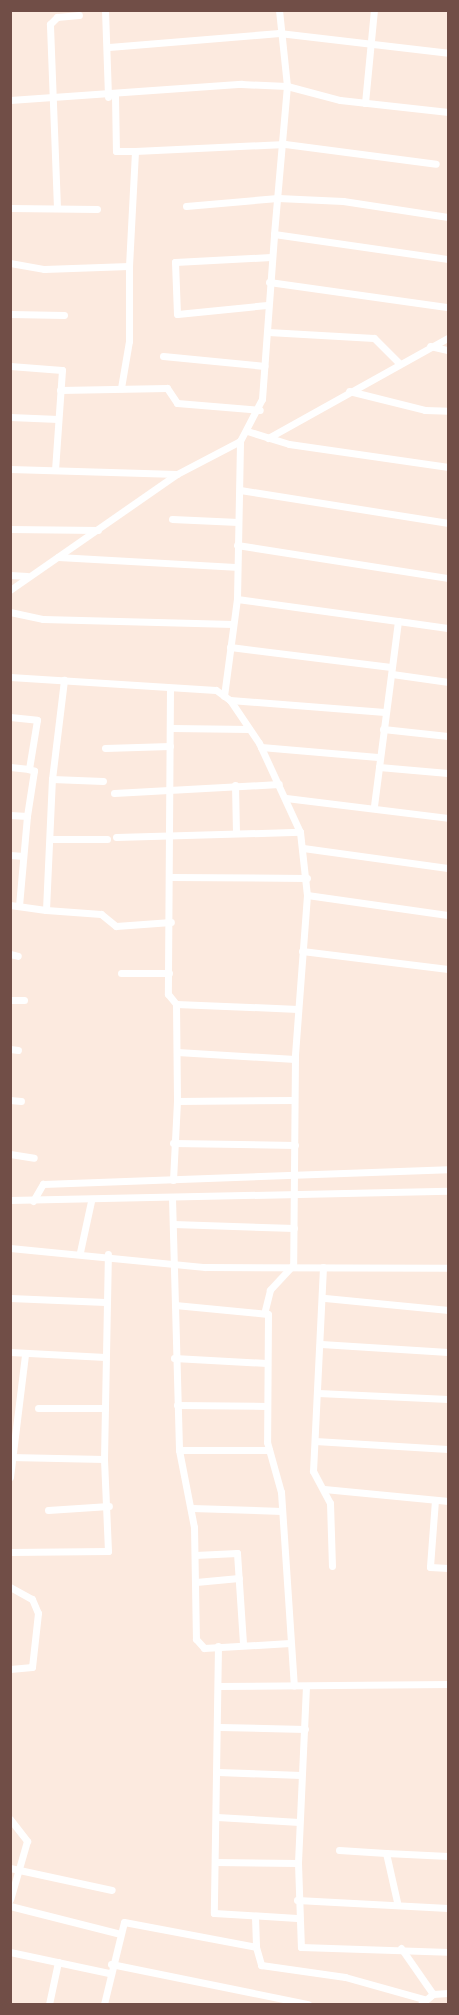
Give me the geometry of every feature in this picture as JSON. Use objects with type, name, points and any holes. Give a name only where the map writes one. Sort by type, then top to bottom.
[{"type":"street","points":[[105,10],[116,151],[285,144],[436,164]]},
{"type":"street","points":[[10,590],[177,474],[240,441],[260,410],[268,332],[267,305],[271,257],[285,144],[287,86],[279,33],[279,10]]},
{"type":"street","points":[[365,103],[374,10]]},
{"type":"street","points":[[57,208],[50,24],[57,17],[79,15]]},
{"type":"street","points":[[109,47],[279,33],[370,46],[448,53]]},
{"type":"street","points":[[10,100],[112,96],[241,84],[287,86],[365,103],[448,112]]},
{"type":"street","points":[[121,388],[129,341],[129,266],[135,151]]},
{"type":"street","points":[[186,206],[279,198],[343,201],[448,217]]},
{"type":"street","points":[[10,207],[97,209]]},
{"type":"street","points":[[274,234],[448,259]]},
{"type":"street","points":[[267,305],[177,314],[175,262],[271,257]]},
{"type":"street","points":[[10,263],[44,269],[129,266]]},
{"type":"street","points":[[269,282],[448,306]]},
{"type":"street","points":[[10,314],[64,315]]},
{"type":"street","points":[[268,332],[374,338],[399,363]]},
{"type":"street","points":[[268,438],[399,363],[448,338]]},
{"type":"street","points":[[430,346],[448,350]]},
{"type":"street","points":[[163,357],[265,366]]},
{"type":"street","points":[[10,366],[62,370],[55,469]]},
{"type":"street","points":[[60,390],[167,388],[177,404],[260,410]]},
{"type":"street","points":[[348,392],[448,411]]},
{"type":"street","points":[[10,417],[58,419]]},
{"type":"street","points":[[247,431],[268,438],[448,467]]},
{"type":"street","points":[[240,441],[240,490],[235,567],[237,599],[230,647],[227,698],[261,747],[286,798],[300,832],[307,878],[295,1059],[296,1195],[293,1266],[270,1290],[265,1310],[269,1450],[278,1472],[294,1686]]},
{"type":"street","points":[[10,468],[177,474]]},
{"type":"street","points":[[240,490],[448,523]]},
{"type":"street","points":[[172,519],[238,522]]},
{"type":"street","points":[[10,529],[98,530]]},
{"type":"street","points":[[237,545],[448,578]]},
{"type":"street","points":[[58,557],[235,567]]},
{"type":"street","points":[[10,575],[27,576]]},
{"type":"street","points":[[237,599],[448,628]]},
{"type":"street","points":[[10,612],[43,619],[233,624]]},
{"type":"street","points":[[374,807],[378,757],[398,621]]},
{"type":"street","points":[[230,647],[392,670],[448,682]]},
{"type":"street","points":[[10,677],[170,688],[227,698],[385,712]]},
{"type":"street","points":[[46,910],[52,839],[52,778],[64,680]]},
{"type":"street","points":[[170,688],[172,833],[168,994],[176,1004],[177,1053],[173,1180]]},
{"type":"street","points":[[10,717],[37,720],[29,769]]},
{"type":"street","points":[[172,728],[249,729]]},
{"type":"street","points":[[383,729],[448,736]]},
{"type":"street","points":[[105,748],[170,746]]},
{"type":"street","points":[[261,747],[378,757]]},
{"type":"street","points":[[10,767],[34,771],[22,856],[20,906]]},
{"type":"street","points":[[379,767],[448,773]]},
{"type":"street","points":[[52,778],[103,781]]},
{"type":"street","points":[[114,793],[279,784]]},
{"type":"street","points":[[235,785],[236,833]]},
{"type":"street","points":[[286,798],[374,807],[448,818]]},
{"type":"street","points":[[10,815],[27,816]]},
{"type":"street","points":[[116,837],[172,833],[300,832]]},
{"type":"street","points":[[52,839],[107,839]]},
{"type":"street","points":[[303,848],[448,868]]},
{"type":"street","points":[[10,855],[22,856]]},
{"type":"street","points":[[170,877],[307,878]]},
{"type":"street","points":[[307,895],[448,915]]},
{"type":"street","points":[[10,905],[101,914],[116,926],[171,922]]},
{"type":"street","points":[[302,951],[448,969]]},
{"type":"street","points":[[121,973],[169,973]]},
{"type":"street","points":[[10,1000],[24,1000]]},
{"type":"street","points":[[176,1004],[298,1009]]},
{"type":"street","points":[[177,1053],[295,1059]]},
{"type":"street","points":[[10,1100],[21,1101]]},
{"type":"street","points":[[177,1101],[294,1100]]},
{"type":"street","points":[[174,1143],[295,1145]]},
{"type":"street","points":[[10,1154],[34,1158]]},
{"type":"street","points":[[33,1201],[43,1184],[448,1169]]},
{"type":"street","points":[[10,1200],[91,1201],[448,1191]]},
{"type":"street","points":[[172,1198],[174,1358],[179,1450],[192,1508],[198,1644],[218,1647],[243,1643],[290,1643]]},
{"type":"street","points":[[80,1252],[91,1201]]},
{"type":"street","points":[[173,1224],[294,1228]]},
{"type":"street","points":[[10,1248],[108,1254],[173,1265],[448,1268]]},
{"type":"street","points":[[10,1552],[106,1554],[109,1506],[104,1459],[105,1302],[108,1254]]},
{"type":"street","points":[[324,1267],[325,1298],[314,1479],[324,1489],[332,1566]]},
{"type":"street","points":[[10,1298],[105,1302]]},
{"type":"street","points":[[325,1298],[448,1310]]},
{"type":"street","points":[[175,1305],[265,1310]]},
{"type":"street","points":[[321,1344],[448,1352]]},
{"type":"street","points":[[10,1352],[105,1357]]},
{"type":"street","points":[[10,1477],[13,1409],[25,1354]]},
{"type":"street","points":[[174,1358],[267,1363]]},
{"type":"street","points":[[318,1394],[448,1399]]},
{"type":"street","points":[[177,1405],[267,1406]]},
{"type":"street","points":[[38,1408],[105,1408]]},
{"type":"street","points":[[315,1441],[448,1449]]},
{"type":"street","points":[[179,1450],[269,1450]]},
{"type":"street","points":[[12,1457],[104,1459]]},
{"type":"street","points":[[324,1489],[448,1501]]},
{"type":"street","points":[[435,1500],[430,1567],[448,1568]]},
{"type":"street","points":[[48,1510],[109,1506]]},
{"type":"street","points":[[192,1508],[282,1511]]},
{"type":"street","points":[[195,1555],[234,1551],[239,1578],[243,1643]]},
{"type":"street","points":[[196,1582],[239,1578]]},
{"type":"street","points":[[10,1587],[32,1599],[38,1613],[32,1667],[10,1669]]},
{"type":"street","points":[[218,1647],[220,1727],[214,1913],[297,1918]]},
{"type":"street","points":[[219,1686],[448,1684]]},
{"type":"street","points":[[306,1686],[299,1822],[297,1939],[307,1950],[401,1947],[448,1952]]},
{"type":"street","points":[[220,1727],[305,1729]]},
{"type":"street","points":[[218,1772],[301,1775]]},
{"type":"street","points":[[217,1816],[299,1822]]},
{"type":"street","points":[[10,1819],[27,1841],[14,1868],[10,1900]]},
{"type":"street","points":[[339,1850],[448,1856]]},
{"type":"street","points":[[386,1853],[397,1902]]},
{"type":"street","points":[[215,1862],[298,1863]]},
{"type":"street","points":[[14,1868],[112,1890]]},
{"type":"street","points":[[297,1900],[397,1902],[448,1908]]},
{"type":"street","points":[[10,1906],[117,1934]]},
{"type":"street","points":[[255,1917],[256,1947],[261,1965],[345,1977],[422,2002],[433,1994],[448,1993]]},
{"type":"street","points":[[104,2004],[117,1934],[129,1922],[256,1947]]},
{"type":"street","points":[[401,1947],[433,1994]]},
{"type":"street","points":[[10,1952],[109,1973]]},
{"type":"street","points":[[49,2004],[58,1962]]},
{"type":"street","points":[[111,1964],[284,2002],[308,2004]]}]
